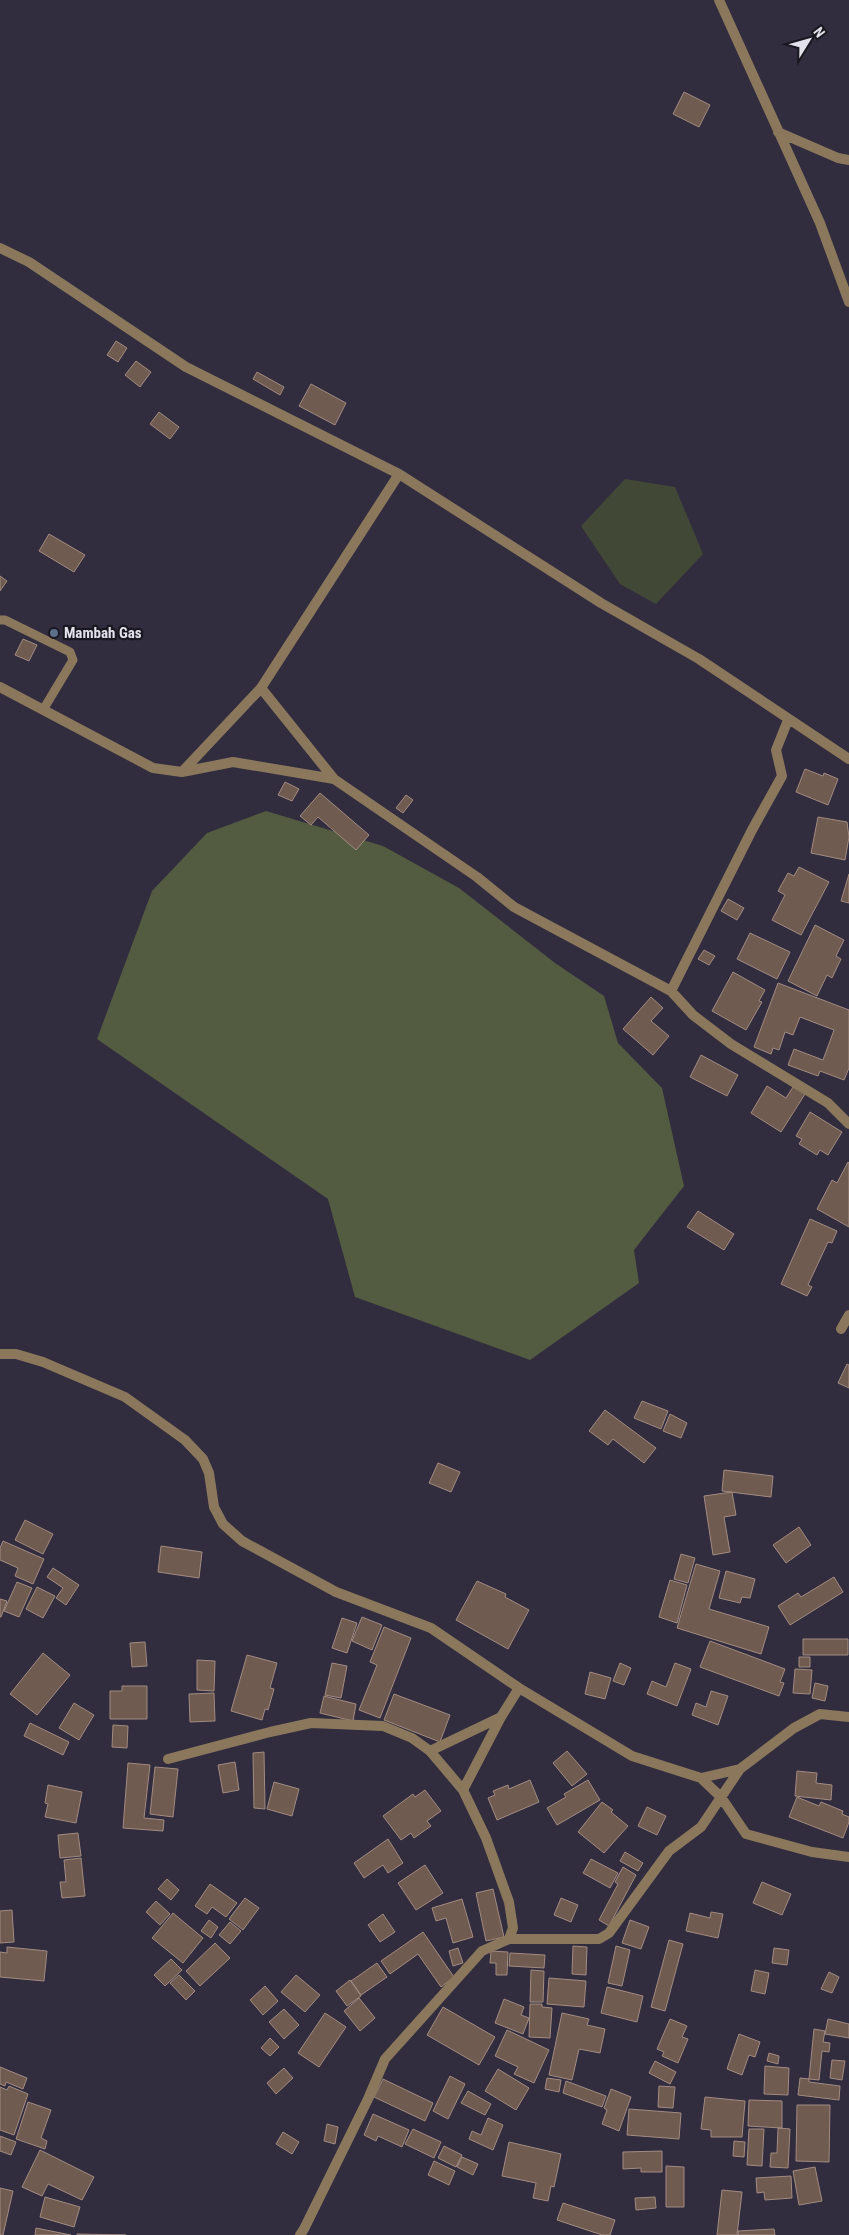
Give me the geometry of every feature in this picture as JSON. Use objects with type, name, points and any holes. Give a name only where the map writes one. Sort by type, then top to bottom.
[{"type":"street","points":[[719,0],[820,223],[849,302]]},
{"type":"street","points":[[778,132],[838,158],[849,160]]},
{"type":"street","points":[[0,248],[29,262],[186,367],[398,474],[602,603],[699,659],[849,759]]},
{"type":"street","points":[[182,772],[261,688],[398,474]]},
{"type":"street","points":[[0,687],[153,768],[182,772],[233,762],[334,779]]},
{"type":"street","points":[[261,688],[334,779],[477,877],[514,908],[671,991],[693,1015],[731,1044],[828,1103],[849,1124]]},
{"type":"street","points":[[671,991],[752,830],[782,776],[776,750],[788,720]]},
{"type":"street","points":[[841,1329],[849,1315]]},
{"type":"street","points":[[0,1354],[16,1354],[43,1362],[125,1397],[185,1440],[203,1459],[209,1473],[214,1507],[223,1524],[242,1541],[336,1592],[431,1628],[519,1688],[632,1756],[701,1778],[721,1797],[746,1834],[812,1852],[849,1857]]},
{"type":"street","points":[[463,1790],[501,1717],[519,1688]]},
{"type":"street","points":[[302,2232],[368,2099],[385,2059],[482,1951],[509,1939],[599,1940],[609,1933],[669,1852],[701,1827],[740,1769],[794,1728],[820,1714],[849,1716]]},
{"type":"street","points":[[430,1751],[501,1717]]},
{"type":"street","points":[[168,1759],[311,1723],[384,1726],[412,1738],[430,1751],[463,1790],[486,1838],[508,1902],[513,1928],[509,1939]]},
{"type":"street","points":[[701,1778],[740,1769]]},
{"type":"lane","points":[[0,620],[5,620],[70,652],[73,660],[43,710]]},
{"type":"green space","points":[[625,479],[675,487],[703,554],[656,604],[620,584],[581,526]]},
{"type":"green space","points":[[266,811],[383,846],[459,888],[555,963],[604,996],[618,1043],[662,1088],[684,1186],[634,1250],[639,1283],[530,1360],[355,1297],[328,1199],[97,1039],[152,891],[207,833]]},
{"type":"building","points":[[684,92],[710,105],[699,127],[673,114]]},
{"type":"building","points":[[116,341],[127,348],[118,362],[107,355]]},
{"type":"building","points":[[136,361],[151,372],[140,387],[125,375]]},
{"type":"building","points":[[257,372],[284,387],[280,395],[253,379]]},
{"type":"building","points":[[311,384],[346,403],[335,425],[299,406]]},
{"type":"building","points":[[159,412],[179,427],[170,439],[150,424]]},
{"type":"building","points":[[49,534],[85,555],[74,572],[39,551]]},
{"type":"building","points":[[0,576],[7,581],[0,591]]},
{"type":"building","points":[[23,639],[37,645],[29,661],[15,655]]},
{"type":"building","points":[[805,769],[823,776],[824,773],[838,779],[828,805],[796,792]]},
{"type":"building","points":[[285,782],[299,789],[292,801],[278,795]]},
{"type":"building","points":[[320,793],[369,835],[356,850],[318,817],[311,825],[300,816]]},
{"type":"building","points":[[406,795],[413,800],[403,813],[396,808]]},
{"type":"building","points":[[818,817],[847,822],[849,837],[845,860],[811,853]]},
{"type":"building","points":[[799,867],[829,882],[801,935],[772,920],[785,895],[778,891],[788,873],[794,876]]},
{"type":"building","points":[[849,874],[849,903],[841,901]]},
{"type":"building","points":[[728,899],[744,908],[737,920],[721,911]]},
{"type":"building","points":[[815,925],[844,940],[836,956],[841,959],[832,978],[827,975],[817,996],[788,981]]},
{"type":"building","points":[[750,933],[790,952],[777,979],[737,959]]},
{"type":"building","points":[[704,950],[715,956],[709,965],[698,959]]},
{"type":"building","points":[[733,972],[765,990],[759,1001],[762,1002],[746,1030],[712,1011]]},
{"type":"building","points":[[778,983],[849,1010],[849,1068],[844,1080],[820,1071],[818,1076],[788,1065],[794,1049],[823,1060],[834,1030],[800,1017],[793,1035],[785,1032],[779,1050],[773,1048],[771,1054],[754,1047]]},
{"type":"building","points":[[651,997],[663,1008],[651,1021],[669,1036],[653,1055],[623,1029]]},
{"type":"building","points":[[701,1055],[738,1075],[727,1096],[690,1077]]},
{"type":"building","points":[[767,1086],[786,1098],[793,1087],[805,1094],[781,1132],[751,1113]]},
{"type":"building","points":[[810,1112],[842,1132],[828,1155],[820,1150],[817,1155],[799,1144],[802,1139],[796,1136]]},
{"type":"building","points":[[848,1162],[849,1227],[817,1209],[832,1180],[837,1183]]},
{"type":"building","points":[[698,1211],[734,1234],[724,1250],[687,1227]]},
{"type":"building","points":[[810,1219],[837,1231],[832,1243],[828,1242],[808,1285],[812,1287],[807,1296],[781,1284]]},
{"type":"building","points":[[847,1364],[849,1365],[849,1388],[838,1383]]},
{"type":"building","points":[[642,1401],[668,1411],[661,1429],[634,1418]]},
{"type":"building","points":[[605,1410],[656,1448],[644,1463],[613,1439],[608,1445],[589,1431]]},
{"type":"building","points":[[670,1414],[687,1423],[681,1438],[663,1431]]},
{"type":"building","points":[[438,1463],[460,1472],[451,1492],[429,1483]]},
{"type":"building","points":[[724,1470],[773,1476],[771,1497],[722,1491]]},
{"type":"building","points":[[732,1492],[736,1515],[724,1517],[730,1552],[713,1555],[704,1496]]},
{"type":"building","points":[[25,1520],[53,1534],[43,1554],[15,1540]]},
{"type":"building","points":[[799,1527],[811,1545],[786,1563],[773,1545]]},
{"type":"building","points":[[3,1541],[44,1559],[33,1584],[15,1576],[18,1568],[0,1560],[0,1548]]},
{"type":"building","points":[[161,1546],[202,1552],[199,1578],[158,1572]]},
{"type":"building","points":[[681,1554],[695,1558],[688,1583],[674,1579]]},
{"type":"building","points":[[696,1564],[720,1571],[709,1609],[769,1627],[761,1654],[677,1628]]},
{"type":"building","points":[[53,1568],[79,1585],[66,1605],[56,1598],[63,1588],[47,1577]]},
{"type":"building","points":[[726,1571],[755,1579],[750,1598],[742,1597],[740,1603],[719,1598]]},
{"type":"building","points":[[834,1577],[843,1592],[790,1625],[778,1606],[798,1593],[801,1597]]},
{"type":"building","points":[[670,1580],[687,1585],[677,1623],[659,1617]]},
{"type":"building","points":[[477,1581],[506,1594],[505,1597],[529,1610],[508,1649],[456,1620]]},
{"type":"building","points":[[17,1582],[32,1588],[19,1617],[4,1611]]},
{"type":"building","points":[[37,1587],[55,1596],[43,1618],[26,1609]]},
{"type":"building","points":[[0,1599],[7,1601],[1,1617],[0,1617]]},
{"type":"building","points":[[362,1617],[382,1625],[372,1650],[352,1641]]},
{"type":"building","points":[[342,1618],[357,1623],[347,1653],[332,1648]]},
{"type":"building","points":[[384,1627],[411,1638],[380,1718],[359,1710],[377,1665],[370,1662]]},
{"type":"building","points":[[803,1639],[848,1639],[848,1655],[803,1655]]},
{"type":"building","points":[[710,1641],[785,1669],[780,1682],[784,1683],[779,1696],[700,1667]]},
{"type":"building","points":[[145,1642],[147,1666],[132,1667],[130,1643]]},
{"type":"building","points":[[43,1653],[70,1675],[37,1715],[10,1694]]},
{"type":"building","points":[[247,1655],[277,1663],[270,1688],[274,1689],[268,1710],[265,1709],[262,1720],[231,1711]]},
{"type":"building","points":[[799,1657],[810,1657],[810,1667],[799,1667]]},
{"type":"building","points":[[197,1660],[215,1661],[214,1691],[197,1690]]},
{"type":"building","points":[[332,1663],[347,1666],[341,1698],[325,1695]]},
{"type":"building","points":[[620,1663],[631,1668],[624,1685],[613,1681]]},
{"type":"building","points":[[675,1663],[691,1669],[677,1706],[647,1694],[652,1681],[666,1687]]},
{"type":"building","points":[[795,1669],[812,1670],[810,1694],[793,1693]]},
{"type":"building","points":[[590,1672],[611,1678],[605,1699],[585,1694]]},
{"type":"building","points":[[815,1683],[828,1686],[825,1701],[812,1698]]},
{"type":"building","points":[[122,1686],[147,1686],[147,1719],[110,1719],[110,1691],[122,1691]]},
{"type":"building","points":[[711,1691],[728,1696],[718,1725],[692,1715],[696,1703],[706,1707]]},
{"type":"building","points":[[214,1693],[215,1721],[190,1722],[189,1694]]},
{"type":"building","points":[[394,1694],[450,1715],[440,1742],[384,1720]]},
{"type":"building","points":[[324,1696],[356,1704],[353,1721],[320,1713]]},
{"type":"building","points":[[74,1703],[94,1715],[79,1740],[59,1728]]},
{"type":"building","points":[[30,1723],[69,1742],[63,1755],[24,1736]]},
{"type":"building","points":[[113,1725],[128,1726],[127,1748],[112,1747]]},
{"type":"building","points":[[567,1751],[587,1774],[572,1786],[553,1763]]},
{"type":"building","points":[[264,1752],[265,1809],[254,1808],[253,1753]]},
{"type":"building","points":[[235,1762],[239,1790],[223,1793],[218,1765]]},
{"type":"building","points":[[128,1763],[150,1765],[144,1818],[164,1820],[163,1831],[123,1828]]},
{"type":"building","points":[[155,1767],[178,1769],[173,1817],[150,1814]]},
{"type":"building","points":[[797,1771],[817,1773],[816,1783],[832,1785],[831,1800],[795,1796]]},
{"type":"building","points":[[530,1780],[539,1802],[497,1820],[488,1798],[495,1795],[493,1791],[508,1785],[509,1789]]},
{"type":"building","points":[[588,1780],[600,1800],[557,1825],[547,1808],[566,1797],[564,1794]]},
{"type":"building","points":[[274,1782],[299,1789],[292,1816],[267,1809]]},
{"type":"building","points":[[48,1785],[82,1792],[76,1823],[45,1817],[48,1804],[45,1803]]},
{"type":"building","points":[[425,1790],[441,1811],[427,1821],[431,1826],[414,1838],[411,1833],[401,1840],[383,1816],[413,1794],[415,1797]]},
{"type":"building","points":[[797,1797],[819,1806],[821,1802],[843,1811],[842,1814],[849,1817],[849,1822],[843,1838],[789,1817]]},
{"type":"building","points":[[602,1802],[613,1810],[611,1812],[628,1826],[604,1853],[578,1832]]},
{"type":"building","points":[[647,1807],[666,1816],[657,1835],[638,1826]]},
{"type":"building","points":[[78,1833],[81,1856],[60,1858],[58,1835]]},
{"type":"building","points":[[388,1839],[403,1863],[388,1873],[383,1865],[364,1878],[354,1863]]},
{"type":"building","points":[[625,1852],[643,1863],[638,1871],[620,1861]]},
{"type":"building","points":[[81,1858],[85,1896],[62,1898],[60,1882],[66,1882],[64,1860]]},
{"type":"building","points":[[591,1859],[618,1873],[610,1888],[583,1873]]},
{"type":"building","points":[[425,1865],[443,1893],[416,1910],[398,1883]]},
{"type":"building","points":[[623,1867],[636,1875],[609,1926],[599,1920],[618,1884],[615,1882]]},
{"type":"building","points":[[167,1879],[179,1890],[171,1900],[158,1889]]},
{"type":"building","points":[[762,1882],[791,1894],[782,1915],[753,1903]]},
{"type":"building","points":[[210,1884],[237,1903],[226,1917],[212,1907],[207,1914],[195,1906]]},
{"type":"building","points":[[493,1889],[504,1937],[486,1941],[476,1893]]},
{"type":"building","points":[[245,1898],[259,1908],[243,1930],[229,1919]]},
{"type":"building","points":[[561,1898],[578,1905],[571,1922],[554,1915]]},
{"type":"building","points":[[462,1899],[473,1937],[453,1943],[446,1918],[436,1921],[432,1908]]},
{"type":"building","points":[[156,1901],[170,1914],[160,1925],[146,1912]]},
{"type":"building","points":[[12,1910],[14,1942],[0,1943],[0,1911]]},
{"type":"building","points":[[711,1912],[723,1914],[718,1938],[686,1931],[690,1913],[710,1918]]},
{"type":"building","points":[[173,1913],[203,1938],[183,1963],[152,1938]]},
{"type":"building","points":[[383,1914],[395,1932],[380,1942],[368,1925]]},
{"type":"building","points":[[209,1920],[218,1927],[211,1938],[201,1931]]},
{"type":"building","points":[[630,1920],[649,1927],[641,1949],[622,1943]]},
{"type":"building","points":[[230,1922],[241,1931],[230,1944],[219,1935]]},
{"type":"building","points":[[423,1932],[454,1977],[441,1987],[418,1954],[390,1974],[381,1961]]},
{"type":"building","points":[[669,1940],[683,1944],[665,2011],[651,2007]]},
{"type":"building","points":[[215,1943],[230,1958],[200,1986],[186,1971]]},
{"type":"building","points":[[573,1946],[587,1947],[586,1975],[572,1974]]},
{"type":"building","points":[[616,1946],[630,1950],[622,1986],[608,1983]]},
{"type":"building","points":[[7,1947],[47,1951],[44,1981],[0,1977],[0,1952],[7,1953]]},
{"type":"building","points":[[458,1948],[463,1963],[453,1966],[449,1951]]},
{"type":"building","points":[[774,1948],[789,1950],[787,1965],[772,1963]]},
{"type":"building","points":[[491,1951],[508,1952],[507,1975],[496,1975],[496,1963],[490,1963]]},
{"type":"building","points":[[510,1953],[545,1955],[544,1968],[509,1966]]},
{"type":"building","points":[[171,1959],[182,1970],[165,1986],[154,1975]]},
{"type":"building","points":[[377,1963],[387,1977],[361,1995],[351,1981]]},
{"type":"building","points":[[531,1970],[544,1971],[543,2002],[530,2002]]},
{"type":"building","points":[[755,1970],[769,1973],[765,1994],[751,1991]]},
{"type":"building","points":[[829,1972],[839,1977],[832,1993],[821,1989]]},
{"type":"building","points":[[179,1975],[195,1991],[186,2000],[170,1983]]},
{"type":"building","points":[[296,1975],[320,1995],[305,2012],[281,1992]]},
{"type":"building","points":[[549,1978],[586,1981],[584,2007],[547,2004]]},
{"type":"building","points":[[350,1980],[361,1996],[347,2006],[336,1991]]},
{"type":"building","points":[[265,1986],[278,2001],[263,2015],[250,2000]]},
{"type":"building","points":[[607,1987],[643,1996],[637,2022],[601,2013]]},
{"type":"building","points":[[359,1998],[375,2018],[360,2031],[344,2011]]},
{"type":"building","points":[[504,1999],[524,2007],[521,2015],[529,2018],[523,2034],[495,2023]]},
{"type":"building","points":[[530,2004],[542,2004],[542,2007],[552,2008],[550,2038],[529,2037]]},
{"type":"building","points":[[443,2007],[495,2037],[479,2065],[427,2035]]},
{"type":"building","points":[[284,2009],[299,2025],[284,2039],[269,2022]]},
{"type":"building","points":[[325,2013],[346,2027],[319,2067],[298,2053]]},
{"type":"building","points":[[562,2013],[589,2019],[587,2025],[605,2029],[600,2053],[579,2049],[572,2080],[549,2075]]},
{"type":"building","points":[[670,2019],[687,2026],[682,2037],[688,2039],[678,2063],[662,2056],[664,2052],[657,2049]]},
{"type":"building","points":[[828,2019],[849,2024],[849,2038],[825,2034]]},
{"type":"building","points":[[814,2029],[825,2031],[823,2042],[830,2043],[829,2052],[822,2051],[819,2080],[809,2079]]},
{"type":"building","points":[[507,2030],[549,2050],[534,2083],[514,2074],[518,2067],[495,2056]]},
{"type":"building","points":[[739,2034],[760,2042],[755,2057],[749,2055],[742,2075],[727,2069]]},
{"type":"building","points":[[270,2038],[279,2047],[270,2056],[261,2048]]},
{"type":"building","points":[[769,2053],[779,2056],[778,2064],[767,2061]]},
{"type":"building","points":[[832,2060],[845,2061],[842,2080],[830,2078]]},
{"type":"building","points":[[655,2061],[676,2072],[670,2084],[649,2073]]},
{"type":"building","points":[[765,2066],[789,2068],[788,2095],[764,2094]]},
{"type":"building","points":[[0,2067],[27,2078],[23,2089],[6,2082],[5,2086],[0,2084]]},
{"type":"building","points":[[284,2068],[293,2078],[276,2094],[267,2083]]},
{"type":"building","points":[[498,2069],[529,2088],[516,2110],[485,2091]]},
{"type":"building","points":[[450,2076],[465,2084],[448,2119],[433,2111]]},
{"type":"building","points":[[547,2078],[561,2080],[559,2092],[545,2089]]},
{"type":"building","points":[[800,2078],[809,2079],[809,2082],[840,2086],[839,2100],[798,2095]]},
{"type":"building","points":[[383,2079],[433,2103],[425,2121],[374,2097]]},
{"type":"building","points":[[566,2081],[606,2096],[602,2107],[563,2093]]},
{"type":"building","points":[[9,2086],[28,2094],[14,2135],[0,2130],[0,2087],[7,2090]]},
{"type":"building","points":[[659,2086],[675,2087],[673,2108],[658,2107]]},
{"type":"building","points":[[611,2089],[631,2097],[619,2131],[602,2124],[607,2110],[604,2108]]},
{"type":"building","points":[[468,2091],[491,2104],[485,2115],[461,2103]]},
{"type":"building","points":[[705,2097],[745,2101],[742,2137],[711,2137],[711,2130],[701,2129]]},
{"type":"building","points":[[749,2100],[782,2101],[782,2128],[748,2126]]},
{"type":"building","points":[[28,2102],[51,2110],[41,2138],[47,2141],[45,2149],[16,2139]]},
{"type":"building","points":[[797,2105],[830,2105],[829,2162],[796,2161]]},
{"type":"building","points":[[629,2109],[681,2113],[679,2139],[627,2135]]},
{"type":"building","points":[[373,2114],[409,2130],[402,2147],[378,2136],[376,2141],[364,2135]]},
{"type":"building","points":[[488,2118],[503,2125],[493,2150],[469,2139],[472,2131],[481,2135]]},
{"type":"building","points":[[327,2124],[338,2127],[335,2144],[324,2141]]},
{"type":"building","points":[[778,2128],[790,2129],[788,2168],[770,2167],[771,2153],[777,2153]]},
{"type":"building","points":[[413,2129],[441,2142],[434,2158],[405,2144]]},
{"type":"building","points":[[749,2129],[764,2129],[762,2166],[747,2165]]},
{"type":"building","points":[[283,2132],[299,2142],[292,2154],[276,2144]]},
{"type":"building","points":[[0,2136],[16,2142],[11,2155],[0,2151]]},
{"type":"building","points":[[734,2141],[745,2142],[744,2157],[733,2156]]},
{"type":"building","points":[[509,2142],[561,2154],[554,2187],[551,2186],[548,2201],[533,2198],[536,2183],[502,2176]]},
{"type":"building","points":[[444,2146],[462,2155],[456,2167],[438,2158]]},
{"type":"building","points":[[40,2150],[94,2177],[82,2200],[48,2184],[42,2196],[22,2187]]},
{"type":"building","points":[[662,2151],[662,2172],[641,2172],[641,2168],[623,2169],[623,2152]]},
{"type":"building","points":[[462,2157],[478,2164],[473,2175],[457,2167]]},
{"type":"building","points":[[434,2161],[455,2171],[449,2185],[428,2175]]},
{"type":"building","points":[[666,2166],[684,2167],[684,2207],[666,2207]]},
{"type":"building","points":[[815,2167],[822,2201],[799,2205],[793,2171]]},
{"type":"building","points":[[791,2176],[792,2198],[765,2200],[764,2192],[757,2193],[756,2178]]},
{"type":"building","points":[[0,2188],[13,2191],[3,2235],[0,2235]]},
{"type":"building","points":[[722,2190],[742,2192],[737,2235],[717,2235]]},
{"type":"building","points":[[45,2197],[80,2207],[74,2227],[40,2217]]},
{"type":"building","points":[[655,2197],[656,2208],[636,2210],[635,2198]]},
{"type":"building","points":[[563,2203],[615,2220],[610,2235],[602,2235],[557,2220]]},
{"type":"building","points":[[36,2228],[71,2235],[35,2235]]},
{"type":"building","points":[[774,2229],[775,2235],[738,2235],[738,2231]]},
{"type":"building","points":[[77,2234],[126,2235],[77,2235]]},
{"type":"place","name":"Mambah Gas","points":[[54,633]]}]
